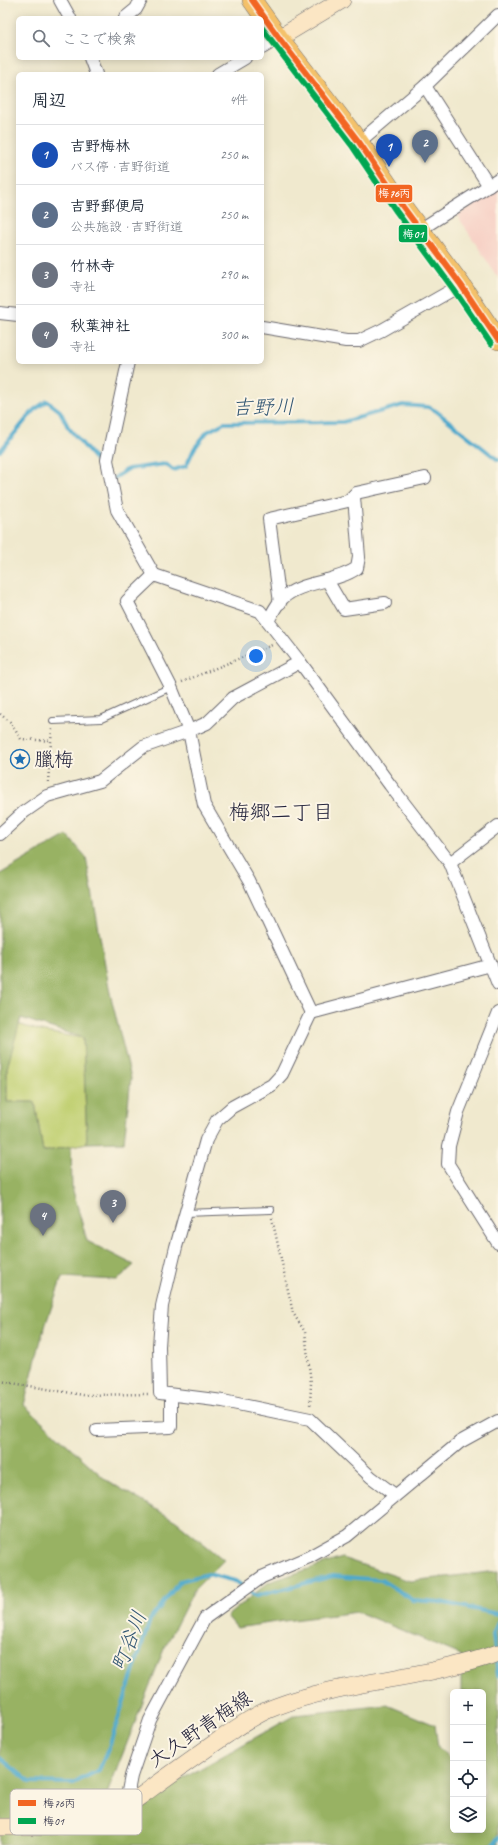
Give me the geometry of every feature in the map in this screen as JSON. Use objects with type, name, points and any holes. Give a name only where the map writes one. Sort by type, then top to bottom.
[{"type":"main road","points":[[252,0],[263,16]]},
{"type":"main road","points":[[279,38],[342,0]]},
{"type":"main road","points":[[264,17],[359,142],[403,207],[421,229],[498,340]]},
{"type":"main road","name":"大久野青梅線","points":[[142,1795],[220,1738],[244,1722],[273,1707],[326,1691],[420,1674],[493,1655]]},
{"type":"main road","name":"大久野青梅線","points":[[0,1827],[10,1827]]},
{"type":"street","points":[[60,0],[69,16]]},
{"type":"street","points":[[127,16],[136,9],[141,0]]},
{"type":"street","points":[[359,142],[425,86],[496,22]]},
{"type":"street","points":[[264,47],[279,38]]},
{"type":"street","points":[[91,60],[95,72]]},
{"type":"street","points":[[221,72],[242,60]]},
{"type":"street","points":[[421,229],[493,183],[425,86]]},
{"type":"street","points":[[264,327],[346,341],[359,341],[382,330],[461,285]]},
{"type":"street","points":[[0,313],[16,314]]},
{"type":"street","points":[[128,364],[106,460],[117,510],[154,575],[260,611],[300,662],[390,785],[450,863],[498,984]]},
{"type":"street","points":[[280,603],[269,519],[348,501],[354,497],[356,493],[425,478]]},
{"type":"street","points":[[268,621],[283,598],[302,587],[350,573],[357,568],[359,562],[354,497]]},
{"type":"street","points":[[154,575],[127,601],[171,687],[189,731],[204,805],[249,881],[311,1013]]},
{"type":"street","points":[[327,580],[344,609],[385,603]]},
{"type":"street","points":[[0,834],[24,812],[47,796],[100,781],[144,747],[207,723],[233,698],[300,662]]},
{"type":"street","points":[[450,863],[498,826]]},
{"type":"street","points":[[97,1430],[172,1427],[165,1394],[159,1346],[162,1306],[185,1213],[206,1140],[217,1120],[232,1107],[272,1085],[282,1074],[311,1013],[491,965]]},
{"type":"street","points":[[498,1013],[458,1112],[449,1146],[448,1164],[498,1243]]},
{"type":"street","points":[[165,1394],[223,1401],[310,1419],[371,1477],[396,1495]]},
{"type":"street","points":[[128,1789],[131,1776],[150,1720],[205,1618],[262,1577],[309,1557],[348,1536],[460,1442],[498,1421]]},
{"type":"lane","points":[[53,721],[101,719],[171,687]]},
{"type":"lane","points":[[185,1213],[271,1210]]},
{"type":"path","points":[[171,687],[284,641]]},
{"type":"path","points":[[0,714],[10,722],[21,739],[51,741]]},
{"type":"path","points":[[47,796],[53,721]]},
{"type":"path","points":[[271,1210],[293,1313],[305,1332],[311,1383],[310,1419]]},
{"type":"path","points":[[0,1381],[83,1395],[165,1394]]},
{"type":"shaded area","points":[[498,188],[498,278],[457,215]]},
{"type":"green space","points":[[67,835],[86,857],[110,993],[131,1078],[124,1142],[87,1143],[83,1038],[21,1018],[7,1068],[7,1102],[35,1102],[43,1152],[71,1146],[72,1187],[87,1241],[134,1265],[117,1280],[62,1277],[43,1332],[24,1405],[106,1480],[176,1521],[224,1560],[194,1590],[164,1649],[109,1789],[10,1789],[10,1835],[142,1835],[142,1809],[168,1787],[295,1715],[387,1705],[435,1725],[438,1747],[450,1758],[450,1833],[486,1833],[486,1689],[461,1689],[461,1655],[358,1612],[237,1628],[227,1616],[269,1582],[342,1558],[410,1581],[498,1571],[498,1845],[0,1845],[0,874]]},
{"type":"green space","points":[[14,1023],[44,1032],[83,1038],[87,1143],[43,1152],[35,1102],[7,1102],[7,1061]]},
{"type":"waterway","name":"吉野川","points":[[0,451],[34,410],[47,401],[60,411],[68,427],[105,471]]},
{"type":"waterway","name":"吉野川","points":[[113,479],[128,469],[166,464],[173,470],[186,466],[194,449],[207,432],[224,423],[343,422],[403,405],[428,407],[436,411],[498,460]]},
{"type":"waterway","name":"町谷川","points":[[0,1758],[30,1782],[74,1783],[99,1770],[109,1747],[150,1620],[180,1581],[208,1574],[235,1581],[256,1596],[333,1576],[381,1580],[413,1600],[440,1602],[498,1614]]},
{"type":"waterway","points":[[495,1650],[493,1634],[498,1622]]},
{"type":"waterway","points":[[496,1658],[498,1676]]},
{"type":"waterway","points":[[493,1845],[498,1838]]},
{"type":"transit line","name":"梅76丙","points":[[252,0],[263,16]]},
{"type":"transit line","name":"梅76丙","points":[[264,17],[359,142],[403,207],[461,285],[498,340]]},
{"type":"transit line","name":"梅01","points":[[264,31],[353,147],[396,211],[454,290],[491,344]]},
{"type":"place","name":"吉野郵便局","points":[[425,163]]},
{"type":"place","name":"吉野梅林","points":[[389,167]]},
{"type":"place","name":"臘梅","points":[[20,759]]},
{"type":"place","name":"竹林寺","points":[[113,1223]]},
{"type":"place","name":"秋葉神社","points":[[43,1236]]},
{"type":"district","name":"梅郷二丁目","points":[[281,812]]}]
